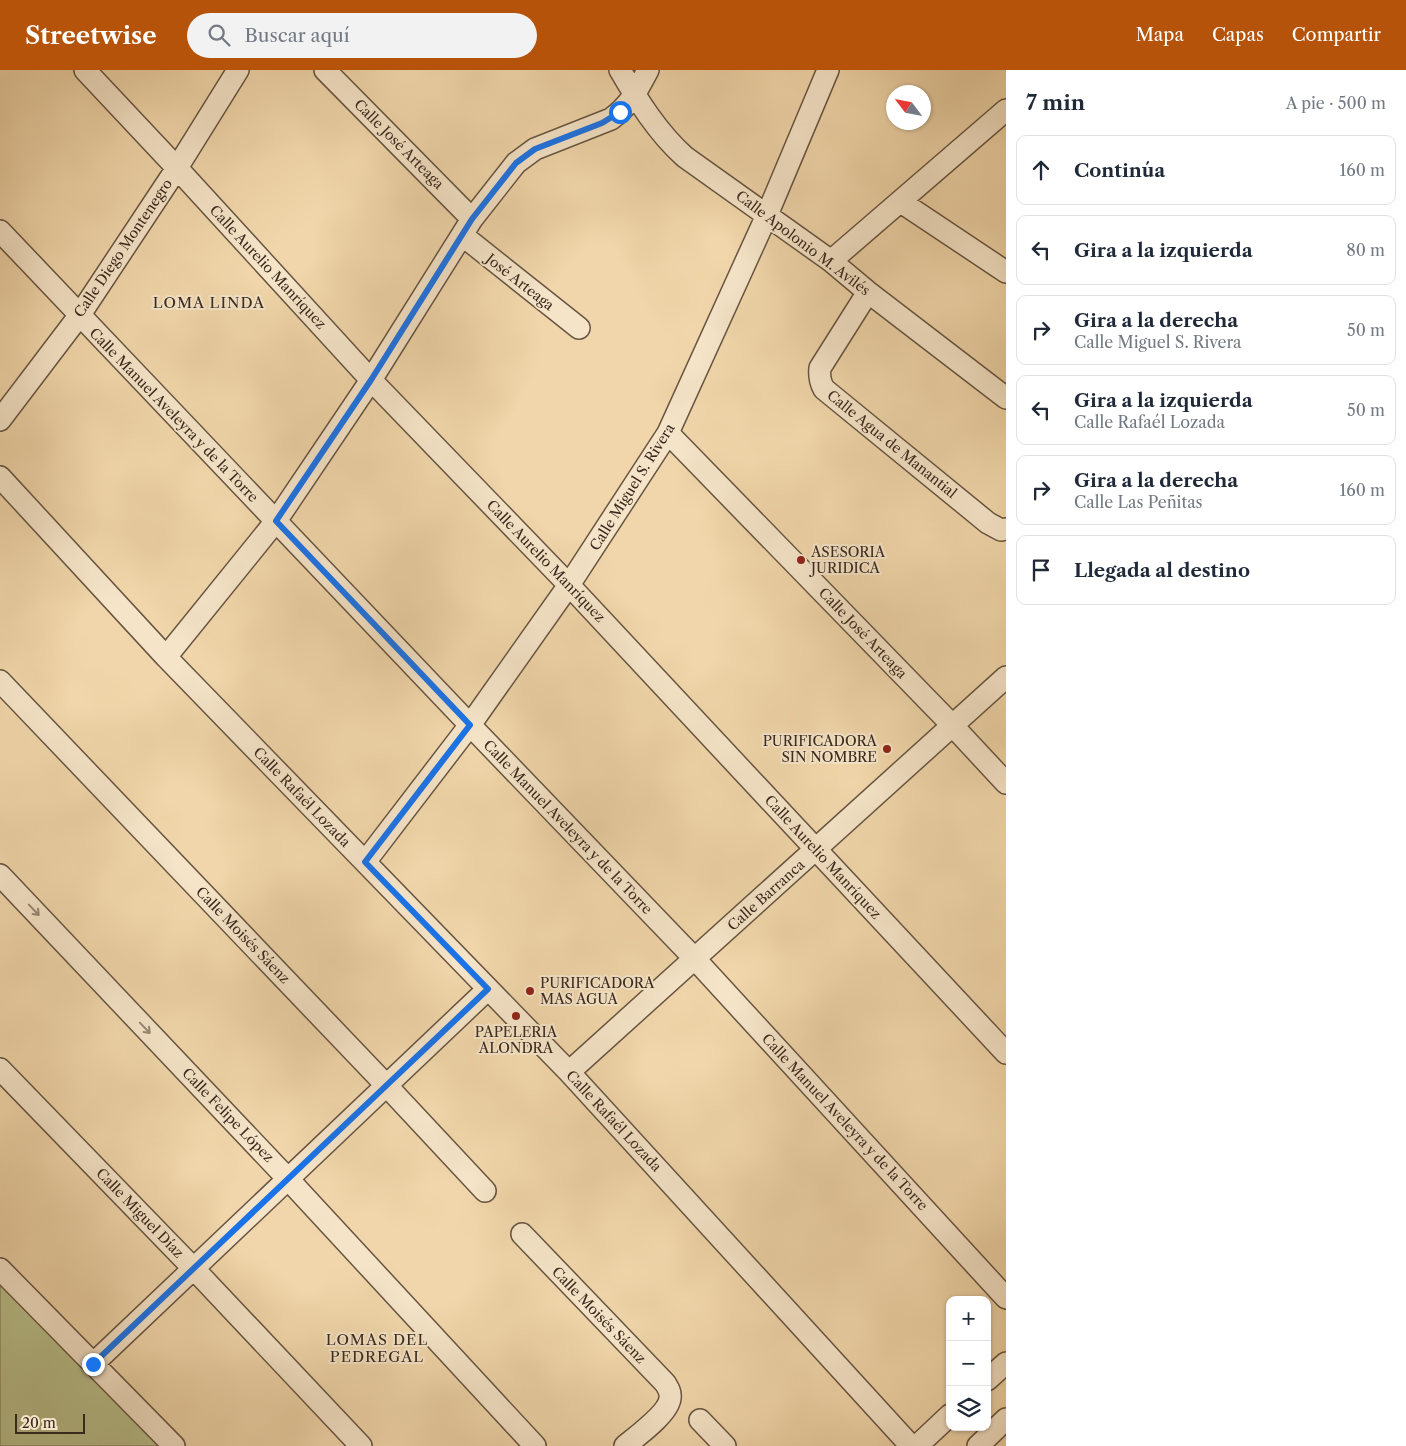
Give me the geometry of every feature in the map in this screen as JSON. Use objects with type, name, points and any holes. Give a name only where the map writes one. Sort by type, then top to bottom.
[{"type":"street","name":"Calle Aurelio Manríquez","points":[[85,70],[371,380],[570,585],[1006,1053]]},
{"type":"street","name":"Calle Diego Montenegro","points":[[0,420],[79,316],[177,168],[238,70]]},
{"type":"street","name":"Calle José Arteaga","points":[[326,70],[467,227]]},
{"type":"street","name":"Calle Apolonio M. Avilés","points":[[620,70],[635,96],[671,146],[685,158],[831,261],[868,292],[1006,398]]},
{"type":"street","points":[[166,657],[276,521],[371,380],[467,227],[516,163],[535,149],[611,119],[635,96],[648,70]]},
{"type":"street","name":"Calle Miguel S. Rivera","points":[[365,862],[470,725],[570,585],[668,433],[767,215],[826,71]]},
{"type":"street","points":[[831,261],[1006,110]]},
{"type":"street","points":[[901,202],[1006,272]]},
{"type":"street","name":"José Arteaga","points":[[467,227],[579,328]]},
{"type":"street","name":"Calle Manuel Aveleyra y de la Torre","points":[[0,231],[79,316],[695,959],[1006,1298]]},
{"type":"street","name":"Calle Agua de Manantial","points":[[868,292],[820,368],[820,383],[824,389],[988,523],[1004,529]]},
{"type":"street","name":"Calle José Arteaga","points":[[668,433],[952,725]]},
{"type":"street","name":"Calle Rafaél Lozada","points":[[0,477],[166,657],[569,1072],[912,1446]]},
{"type":"street","name":"Calle Barranca","points":[[569,1072],[1006,677]]},
{"type":"street","name":"Calle Moisés Sáenz","points":[[0,681],[485,1191]]},
{"type":"street","points":[[952,725],[1006,784]]},
{"type":"street","name":"Calle Felipe López","points":[[0,875],[288,1179],[535,1446]]},
{"type":"street","points":[[93,1364],[488,989]]},
{"type":"street","name":"Calle Miguel Díaz","points":[[0,1069],[194,1269],[361,1446]]},
{"type":"street","name":"Calle Moisés Sáenz","points":[[522,1234],[665,1383],[669,1390],[670,1399],[666,1408],[625,1446]]},
{"type":"street","points":[[0,1269],[174,1446]]},
{"type":"street","points":[[991,1376],[1006,1363]]},
{"type":"street","points":[[978,1446],[1006,1419]]},
{"type":"street","points":[[700,1420],[725,1446]]},
{"type":"street","points":[[917,1446],[946,1420]]},
{"type":"green space","points":[[0,1282],[162,1446],[0,1446]]},
{"type":"place","name":"ASESORIA JURIDICA","points":[[801,560]]},
{"type":"place","name":"PURIFICADORA SIN NOMBRE","points":[[887,749]]},
{"type":"place","name":"PURIFICADORA MAS AGUA","points":[[530,991]]},
{"type":"place","name":"PAPELERIA ALONDRA","points":[[516,1016]]},
{"type":"district","name":"LOMA LINDA","points":[[209,303]]},
{"type":"district","name":"LOMAS DEL PEDREGAL","points":[[377,1348]]},
{"type":"route","points":[[93,1364],[488,989],[365,862],[470,725],[276,521],[371,380],[472,219],[516,163],[535,149],[602,123],[620,112]]}]
